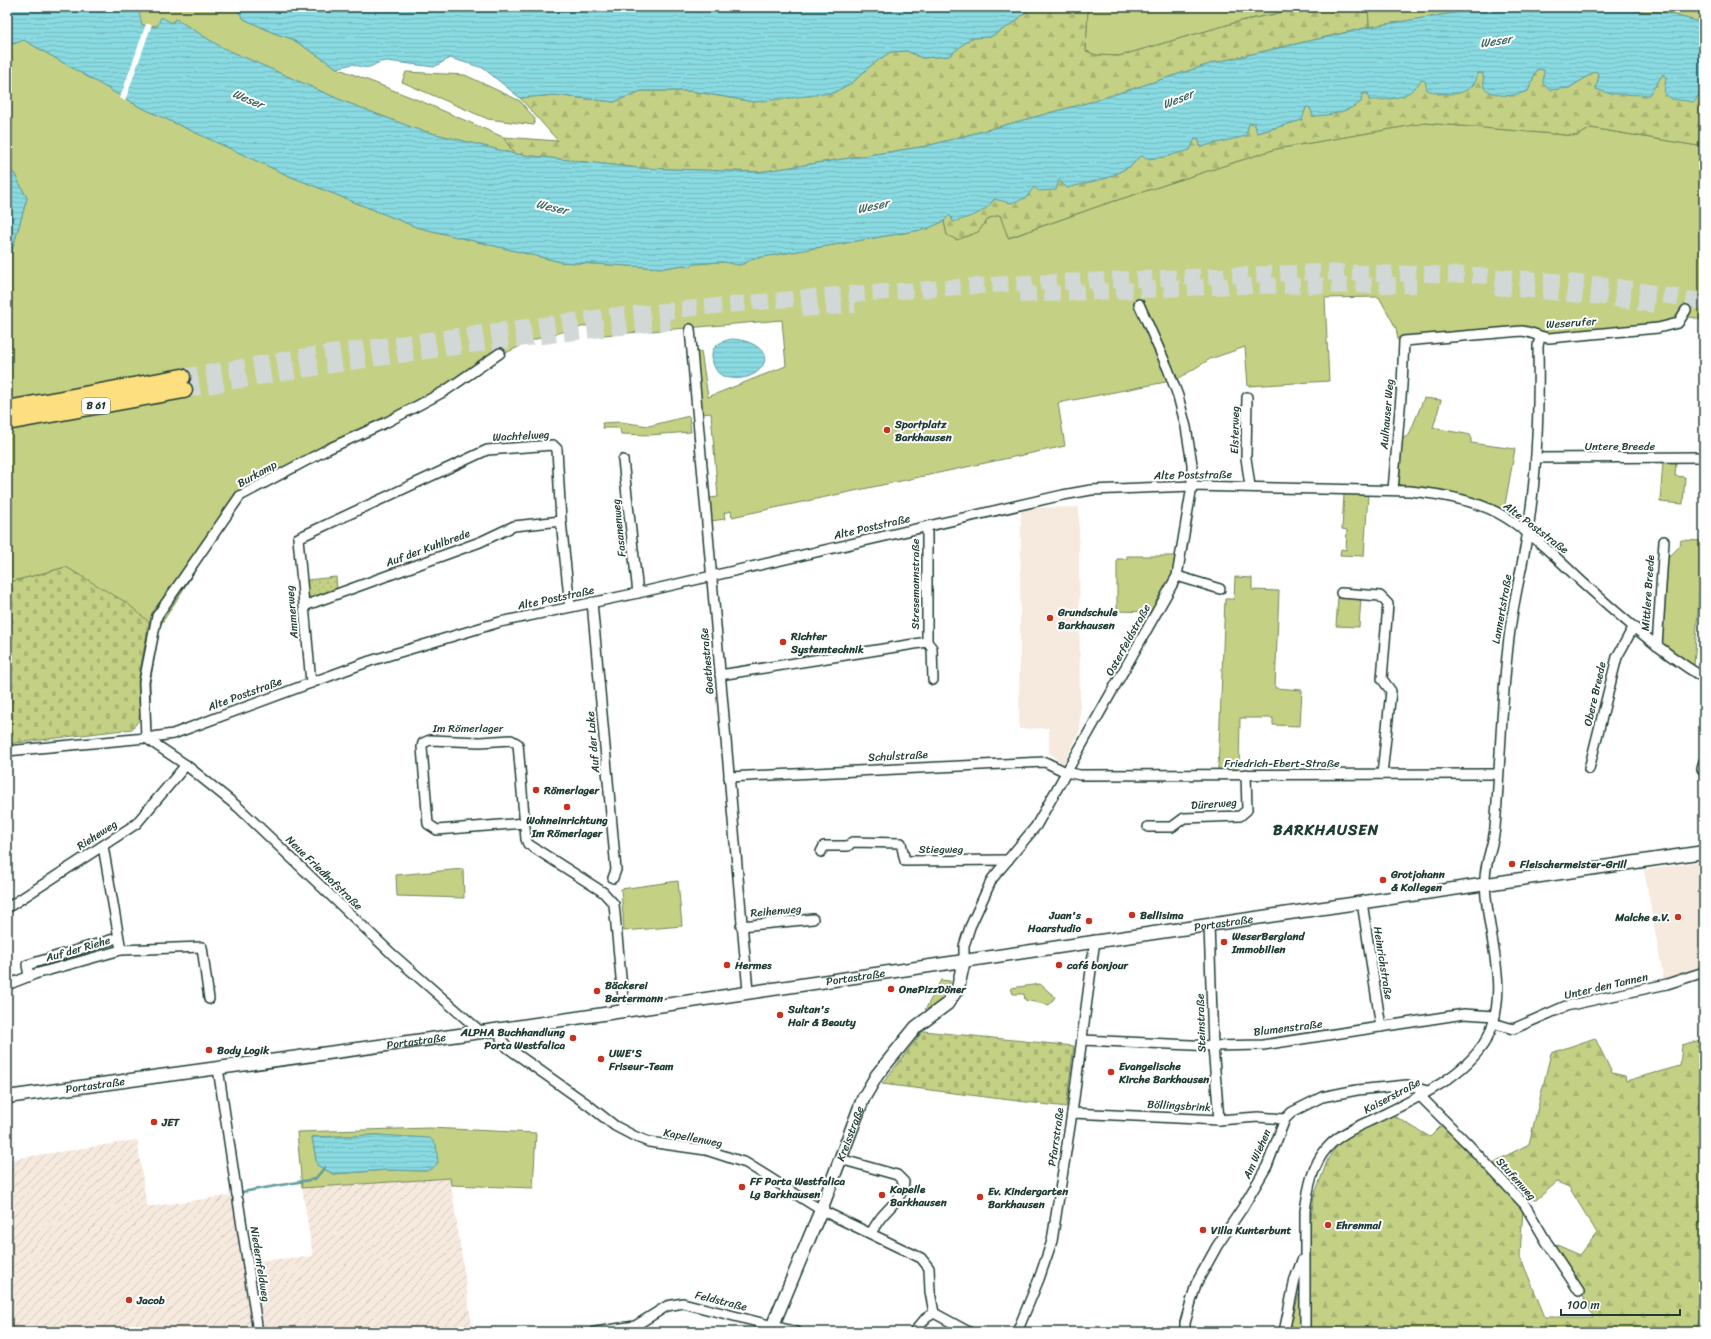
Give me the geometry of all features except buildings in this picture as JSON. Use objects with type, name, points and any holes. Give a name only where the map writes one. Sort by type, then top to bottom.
[{"type":"highway","name":"B 61","points":[[7,409],[183,384],[7,422]]},
{"type":"main road","name":"Portastraße","points":[[7,1097],[481,1032],[624,1009],[1704,852]]},
{"type":"main road","name":"Kreisstraße","points":[[771,1329],[821,1210],[861,1105],[877,1075],[916,1027],[947,1004],[958,988],[964,960]]},
{"type":"street","name":"Osterfeldstraße","points":[[964,960],[964,946],[970,927],[992,879],[1036,826],[1177,576],[1192,486],[1190,449],[1178,396],[1140,304]]},
{"type":"street","name":"Weserufer","points":[[1404,341],[1522,331],[1530,332],[1540,337],[1549,338],[1658,328],[1678,323],[1686,310]]},
{"type":"street","name":"Goethestraße","points":[[690,329],[748,991]]},
{"type":"street","name":"Lannertstraße","points":[[1485,884],[1486,863],[1495,833],[1501,702],[1510,628],[1528,534],[1536,458],[1539,406],[1538,346],[1540,337]]},
{"type":"street","name":"Aulhauser Weg","points":[[1393,490],[1402,385],[1404,341]]},
{"type":"street","name":"Burkamp","points":[[146,738],[144,682],[157,616],[240,496],[328,449],[387,422],[445,391],[500,353]]},
{"type":"street","name":"Elsterweg","points":[[1247,397],[1246,458],[1250,486]]},
{"type":"street","name":"Wachtelweg","points":[[298,538],[487,450],[553,445],[556,449],[561,521],[570,607]]},
{"type":"street","name":"Untere Breede","points":[[1536,458],[1704,457]]},
{"type":"street","name":"Fasanenweg","points":[[623,460],[638,593]]},
{"type":"street","name":"Alte Poststraße","points":[[7,751],[146,738],[173,734],[370,661],[500,622],[638,593],[1081,491],[1192,486],[1393,490],[1429,493],[1477,505],[1498,513],[1528,534],[1558,558],[1633,628],[1704,678]]},
{"type":"street","name":"Auf der Kuhlbrede","points":[[304,606],[480,542],[514,526],[561,521]]},
{"type":"street","name":"Stresemannstraße","points":[[927,526],[927,642],[932,648],[933,680]]},
{"type":"street","name":"Ammerweg","points":[[298,538],[311,683]]},
{"type":"street","name":"Mittlere Breede","points":[[1657,646],[1664,541]]},
{"type":"street","points":[[1177,576],[1220,589]]},
{"type":"street","points":[[1340,593],[1380,596],[1388,604],[1382,679],[1391,691],[1382,774]]},
{"type":"street","name":"Auf der Lake","points":[[592,602],[616,870],[613,878]]},
{"type":"street","name":"Obere Breede","points":[[1589,769],[1616,657],[1633,628]]},
{"type":"street","name":"Stresemannstraße","points":[[720,675],[927,642]]},
{"type":"street","name":"Neue Friedhofstraße","points":[[146,738],[186,765],[238,807],[392,954],[481,1032]]},
{"type":"street","name":"Im Römerlager","points":[[525,823],[437,830],[430,827],[422,747],[423,743],[430,740],[515,741],[518,744],[528,844],[602,892],[614,904],[624,1009]]},
{"type":"street","name":"Schulstraße","points":[[729,776],[1045,762],[1066,772]]},
{"type":"street","name":"Rieheweg","points":[[7,908],[136,824],[186,765]]},
{"type":"street","name":"Friedrich-Ebert-Straße","points":[[1066,772],[1080,775],[1498,774]]},
{"type":"street","name":"Dürerweg","points":[[1148,828],[1172,827],[1184,818],[1240,816],[1247,810],[1246,774]]},
{"type":"street","name":"Stiegweg","points":[[821,852],[824,846],[848,846],[852,842],[901,843],[905,861],[1008,860]]},
{"type":"street","name":"Auf der Riehe","points":[[7,985],[29,976],[120,950],[103,846]]},
{"type":"street","name":"Kaiserstraße","points":[[1305,1332],[1305,1211],[1312,1174],[1327,1148],[1346,1132],[1423,1093],[1452,1076],[1473,1058],[1485,1041],[1494,1020],[1498,997],[1497,980],[1485,884]]},
{"type":"street","name":"Heinrichstraße","points":[[1362,902],[1381,1027]]},
{"type":"street","name":"Reihenweg","points":[[742,926],[813,920]]},
{"type":"street","name":"Steinstraße","points":[[1209,924],[1213,1046],[1219,1120]]},
{"type":"street","name":"Auf der Riehe","points":[[29,976],[27,965],[118,938]]},
{"type":"street","name":"Pfarrstraße","points":[[1017,1332],[1052,1241],[1072,1113],[1095,940]]},
{"type":"street","points":[[120,950],[202,947],[210,999]]},
{"type":"street","name":"Unter den Tannen","points":[[1494,1020],[1513,1029],[1566,1006],[1667,984],[1704,972]]},
{"type":"street","name":"Blumenstraße","points":[[1082,1040],[1213,1046],[1264,1045],[1464,1014],[1494,1020]]},
{"type":"street","name":"Kapellenweg","points":[[499,1028],[501,1038],[508,1048],[587,1104],[615,1126],[649,1142],[706,1150],[746,1163],[821,1210],[871,1233],[926,1262],[929,1268],[930,1292],[934,1313]]},
{"type":"street","name":"Niedernfeldweg","points":[[218,1068],[258,1332]]},
{"type":"street","name":"Am Wiehen","points":[[1185,1332],[1196,1284],[1217,1246],[1243,1207],[1266,1166],[1285,1119],[1302,1105],[1322,1097],[1357,1090],[1407,1085],[1423,1093]]},
{"type":"street","name":"Stufenweg","points":[[1423,1093],[1525,1205],[1546,1241],[1579,1291]]},
{"type":"street","name":"Böllingsbrink","points":[[1072,1113],[1219,1120],[1258,1117],[1285,1119]]},
{"type":"street","points":[[840,1159],[897,1175],[904,1182],[904,1189],[893,1206],[884,1214],[871,1233]]},
{"type":"street","points":[[1284,1332],[1294,1278],[1304,1256]]},
{"type":"street","name":"Feldstraße","points":[[595,1332],[635,1326],[667,1306],[683,1303],[771,1329],[797,1332]]},
{"type":"street","points":[[914,1332],[926,1318],[934,1313],[969,1332]]},
{"type":"shaded area","name":"Grundschule Barkhausen","points":[[1079,507],[1080,730],[1063,765],[1049,752],[1049,728],[1019,729],[1021,508]]},
{"type":"shaded area","name":"Malche e.V.","points":[[1704,861],[1704,968],[1664,981],[1644,870]]},
{"type":"shaded area","points":[[137,1140],[147,1207],[234,1195],[258,1332],[7,1332],[7,1160]]},
{"type":"shaded area","points":[[450,1178],[473,1332],[265,1332],[254,1261],[313,1256],[302,1188]]},
{"type":"green space","points":[[138,7],[235,7],[244,19],[274,33],[292,39],[337,68],[423,102],[503,137],[515,154],[416,129],[343,101],[221,47],[176,19],[164,25],[141,25]]},
{"type":"green space","points":[[1031,7],[1088,7],[1086,51],[1096,55],[1119,56],[1241,21],[1307,7],[1368,7],[1369,27],[1213,63],[1094,101],[927,146],[759,172],[639,168],[515,154],[503,137],[558,141],[520,98],[554,95],[614,102],[641,91],[691,91],[754,102],[852,83],[869,67],[890,52],[907,51],[922,58],[949,56],[971,38],[990,37],[1014,23]]},
{"type":"green space","points":[[1088,7],[1307,7],[1241,21],[1119,56],[1095,55],[1086,51]]},
{"type":"green space","points":[[1368,7],[1489,7],[1369,27]]},
{"type":"green space","points":[[1578,7],[1704,7],[1704,23],[1666,13]]},
{"type":"green space","points":[[7,38],[13,44],[24,40],[138,106],[287,175],[416,227],[561,262],[664,268],[684,265],[691,267],[693,264],[718,262],[739,265],[751,259],[927,229],[944,221],[947,235],[978,232],[989,218],[1000,215],[1009,238],[1102,205],[1276,149],[1425,123],[1577,136],[1591,128],[1704,147],[1704,321],[1691,317],[1660,327],[1541,339],[1526,331],[1399,345],[1396,328],[1379,297],[1325,298],[1329,381],[1248,386],[1245,347],[1210,359],[1176,380],[1058,403],[1065,446],[732,517],[731,511],[724,513],[725,519],[711,521],[710,498],[718,497],[711,413],[702,414],[697,353],[701,351],[708,397],[786,366],[782,320],[591,336],[589,325],[536,339],[501,355],[446,393],[244,494],[160,626],[150,683],[151,728],[140,719],[138,682],[149,622],[66,567],[7,583],[7,268],[27,198],[14,173],[7,170]]},
{"type":"green space","points":[[1537,69],[1544,70],[1569,88],[1596,71],[1599,76],[1596,89],[1648,94],[1663,74],[1694,102],[1704,88],[1704,147],[1591,128],[1577,136],[1425,123],[1276,149],[1102,205],[1008,238],[1000,215],[989,218],[978,232],[957,240],[947,235],[944,221],[950,214],[1059,179],[1095,180],[1107,178],[1131,166],[1139,157],[1195,139],[1199,139],[1200,147],[1254,122],[1258,133],[1301,120],[1306,107],[1368,93],[1369,100],[1421,80],[1425,80],[1438,94],[1458,93],[1471,86],[1478,73],[1483,73],[1528,91]]},
{"type":"green space","points":[[406,72],[465,75],[520,101],[535,119],[534,125],[488,119],[402,82]]},
{"type":"green space","points":[[1424,398],[1441,400],[1433,428],[1471,435],[1471,443],[1515,449],[1504,510],[1479,500],[1453,493],[1399,485],[1402,439],[1409,435]]},
{"type":"green space","points":[[689,416],[691,432],[649,435],[621,434],[620,428],[603,428],[602,423],[620,422],[649,426]]},
{"type":"green space","points":[[1663,462],[1676,463],[1675,476],[1685,477],[1683,504],[1660,502]]},
{"type":"green space","points":[[1344,494],[1368,495],[1364,556],[1340,555],[1341,549],[1346,550],[1347,530],[1342,529]]},
{"type":"green space","points":[[1681,540],[1703,541],[1694,666],[1661,643],[1667,559],[1680,546]]},
{"type":"green space","points":[[1127,556],[1176,556],[1173,573],[1152,612],[1117,611],[1117,559],[1127,559]]},
{"type":"green space","points":[[66,567],[127,603],[149,622],[138,682],[140,719],[132,729],[7,744],[7,583]]},
{"type":"green space","points":[[336,577],[337,590],[312,598],[308,596],[307,580]]},
{"type":"green space","points":[[1235,577],[1252,578],[1252,590],[1279,591],[1275,688],[1302,690],[1300,726],[1273,725],[1273,718],[1240,718],[1239,770],[1218,770],[1225,599],[1234,599]]},
{"type":"green space","points":[[1338,597],[1361,598],[1359,627],[1336,626]]},
{"type":"green space","points":[[463,869],[464,898],[397,896],[396,875]]},
{"type":"green space","points":[[678,881],[682,926],[624,931],[621,889]]},
{"type":"green space","points":[[941,980],[950,981],[946,996],[939,1003],[925,1010]]},
{"type":"green space","points":[[1040,984],[1055,997],[1049,1005],[1025,1000],[1024,994],[1013,994],[1011,988]]},
{"type":"green space","points":[[923,1031],[1074,1046],[1066,1107],[882,1084]]},
{"type":"green space","points":[[1595,1038],[1612,1073],[1625,1076],[1626,1081],[1680,1066],[1682,1045],[1704,1039],[1704,1332],[1289,1332],[1309,1256],[1309,1231],[1314,1196],[1328,1159],[1340,1142],[1391,1114],[1430,1137],[1442,1125],[1523,1208],[1520,1256],[1545,1317],[1592,1317],[1581,1290],[1550,1242],[1580,1255],[1597,1233],[1569,1187],[1557,1182],[1536,1200],[1526,1199],[1492,1163],[1529,1144],[1551,1053]]},
{"type":"green space","points":[[429,1128],[536,1133],[533,1188],[451,1185],[450,1178],[302,1188],[297,1132]],"holes":[[[377,1135],[413,1138],[426,1171],[387,1170],[333,1174],[317,1165],[312,1137]]]},
{"type":"water","name":"Weser","points":[[7,7],[138,7],[142,25],[157,27],[161,17],[172,23],[176,19],[221,47],[343,101],[416,129],[515,154],[639,168],[759,172],[927,146],[1094,101],[1213,63],[1375,26],[1489,7],[1578,7],[1666,13],[1704,23],[1704,88],[1694,102],[1672,99],[1664,94],[1666,77],[1663,74],[1649,95],[1611,94],[1596,89],[1599,76],[1596,71],[1569,88],[1550,90],[1543,84],[1544,70],[1537,69],[1528,91],[1505,96],[1495,94],[1484,88],[1483,73],[1478,73],[1475,82],[1469,89],[1464,92],[1452,94],[1427,90],[1425,81],[1421,80],[1405,95],[1384,100],[1369,100],[1368,93],[1362,94],[1361,102],[1356,105],[1338,113],[1325,115],[1313,116],[1310,108],[1306,107],[1302,120],[1257,133],[1254,122],[1249,124],[1246,136],[1200,147],[1199,140],[1195,139],[1190,150],[1165,157],[1146,159],[1142,156],[1139,157],[1131,166],[1107,178],[1067,188],[1059,180],[1056,190],[1039,191],[1034,187],[1026,198],[1011,203],[994,199],[991,204],[981,212],[953,222],[950,215],[944,221],[927,229],[751,259],[739,265],[718,262],[693,264],[691,267],[684,265],[664,268],[561,262],[416,227],[287,175],[138,106],[24,40],[13,44],[7,38]]},
{"type":"water","points":[[235,7],[1031,7],[1014,23],[990,37],[971,38],[949,56],[922,58],[907,51],[890,52],[869,67],[852,83],[833,93],[754,102],[691,91],[641,91],[614,102],[554,95],[520,98],[483,68],[450,58],[434,67],[387,61],[368,67],[353,64],[337,68],[292,39],[274,33],[244,19]]},
{"type":"water","points":[[7,170],[14,173],[27,198],[7,268]]},
{"type":"water","points":[[732,339],[750,343],[758,347],[765,354],[762,367],[751,376],[744,378],[730,378],[723,376],[717,371],[712,358],[713,350],[721,343]]},
{"type":"water","points":[[377,1135],[430,1138],[436,1144],[438,1163],[432,1169],[426,1171],[387,1170],[333,1174],[317,1165],[312,1137]]},
{"type":"pier","points":[[146,24],[152,24],[125,101],[120,98]]},
{"type":"waterway","points":[[242,1192],[315,1179],[325,1167]]},
{"type":"tunnel","points":[[182,377],[307,356],[611,316],[823,296],[1007,284],[1319,272],[1474,275],[1606,285],[1704,302]]},
{"type":"tunnel","points":[[1020,295],[1235,286],[1416,285]]},
{"type":"tunnel","points":[[1495,287],[1605,297],[1655,305]]},
{"type":"tunnel","points":[[802,309],[855,305]]},
{"type":"tunnel","points":[[184,390],[305,369],[426,351],[548,335],[670,322]]},
{"type":"place","name":"Sportplatz Barkhausen","points":[[887,430]]},
{"type":"place","name":"Grundschule Barkhausen","points":[[1050,618]]},
{"type":"place","name":"Richter Systemtechnik","points":[[783,642]]},
{"type":"place","name":"Römerlager","points":[[536,790]]},
{"type":"place","name":"Wohneinrichtung Im Römerlager","points":[[567,807]]},
{"type":"place","name":"Fleischermeister-Grill","points":[[1512,864]]},
{"type":"place","name":"Grotjohann & Kollegen","points":[[1383,880]]},
{"type":"place","name":"Bellisima","points":[[1132,915]]},
{"type":"place","name":"Malche e.V.","points":[[1678,917]]},
{"type":"place","name":"Juan's Haarstudio","points":[[1089,921]]},
{"type":"place","name":"WeserBergland Immobilien","points":[[1224,942]]},
{"type":"place","name":"Hermes","points":[[727,965]]},
{"type":"place","name":"café bonjour","points":[[1059,965]]},
{"type":"place","name":"OnePizzDöner","points":[[891,989]]},
{"type":"place","name":"Bäckerei Bertermann","points":[[597,991]]},
{"type":"place","name":"Sultan's Hair & Beauty","points":[[780,1015]]},
{"type":"place","name":"ALPHA Buchhandlung Porta Westfalica","points":[[573,1038]]},
{"type":"place","name":"Body Logik","points":[[209,1050]]},
{"type":"place","name":"UWE'S Friseur-Team","points":[[601,1059]]},
{"type":"place","name":"Evangelische Kirche Barkhausen","points":[[1111,1072]]},
{"type":"place","name":"JET","points":[[154,1122]]},
{"type":"place","name":"FF Porta Westfalica Lg Barkhausen","points":[[742,1187]]},
{"type":"place","name":"Kapelle Barkhausen","points":[[882,1195]]},
{"type":"place","name":"Ev. Kindergarten Barkhausen","points":[[980,1197]]},
{"type":"place","name":"Ehrenmal","points":[[1328,1225]]},
{"type":"place","name":"Villa Kunterbunt","points":[[1203,1230]]},
{"type":"place","name":"Jacob","points":[[129,1300]]},
{"type":"district","name":"BARKHAUSEN","points":[[1326,830]]}]
